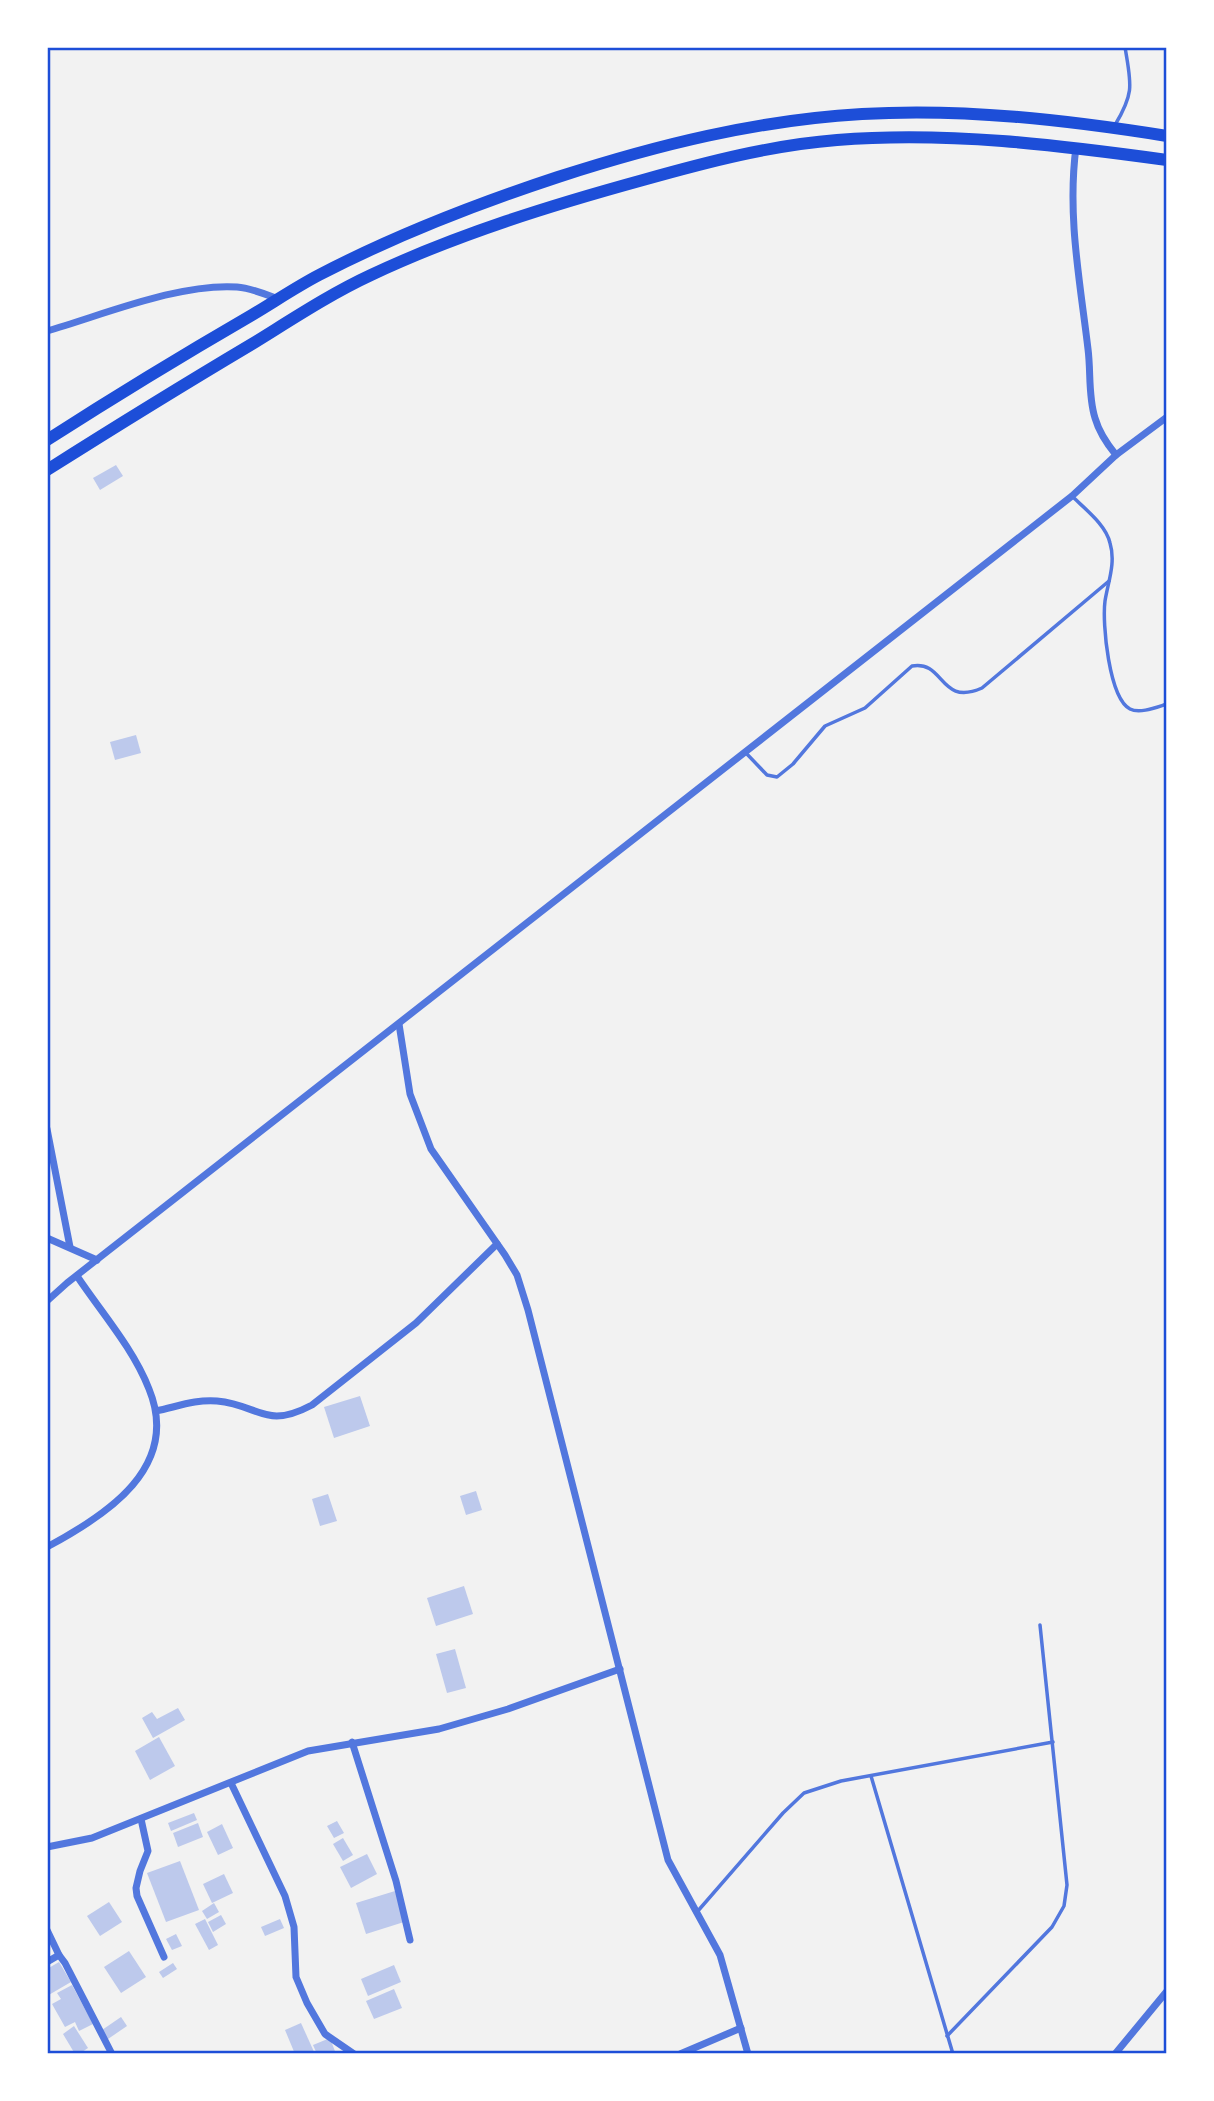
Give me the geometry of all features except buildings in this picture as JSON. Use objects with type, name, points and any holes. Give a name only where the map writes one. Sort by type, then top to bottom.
[{"type":"highway","points":[[47,440],[318,276],[434,221],[519,190],[691,138],[770,123],[861,114],[928,112],[1014,116],[1167,136]]},
{"type":"highway","points":[[47,470],[151,404],[370,275],[587,195],[699,164],[836,140],[929,137],[1076,147],[1167,160]]},
{"type":"street","points":[[1076,147],[1072,176],[1072,219],[1091,371],[1092,403],[1099,430],[1116,455]]},
{"type":"street","points":[[47,331],[202,288],[238,287],[279,299]]},
{"type":"street","points":[[47,1301],[1072,496],[1116,455],[1167,417]]},
{"type":"street","points":[[399,1024],[410,1094],[431,1149],[517,1275],[668,1860],[719,1955],[748,2054]]},
{"type":"street","points":[[47,1129],[70,1247]]},
{"type":"street","points":[[47,1238],[97,1260]]},
{"type":"street","points":[[156,1411],[200,1401],[219,1401],[261,1415],[281,1417],[296,1414],[382,1352],[426,1314],[497,1244]]},
{"type":"street","points":[[47,1547],[105,1510],[132,1486],[154,1454],[158,1432],[156,1411],[137,1365],[77,1276]]},
{"type":"street","points":[[47,1847],[92,1838],[308,1751],[439,1729],[508,1709],[620,1669]]},
{"type":"street","points":[[352,1742],[396,1881],[410,1940]]},
{"type":"street","points":[[231,1783],[285,1896],[294,1927],[296,1977],[307,2003],[325,2034],[354,2054]]},
{"type":"street","points":[[141,1819],[148,1851],[140,1871],[137,1896],[164,1957]]},
{"type":"street","points":[[47,1930],[111,2054]]},
{"type":"street","points":[[47,1962],[59,1955]]},
{"type":"street","points":[[1115,2054],[1167,1991]]},
{"type":"street","points":[[680,2054],[741,2028]]},
{"type":"lane","points":[[1114,127],[1130,93],[1125,47]]},
{"type":"lane","points":[[1072,496],[1100,523],[1110,539],[1112,565],[1103,620],[1111,673],[1122,702],[1129,709],[1137,711],[1167,704]]},
{"type":"lane","points":[[745,752],[767,775],[777,776],[793,764],[825,726],[864,708],[912,666],[924,666],[932,670],[958,693],[966,694],[982,688],[1109,580]]},
{"type":"lane","points":[[947,2036],[1052,1927],[1064,1906],[1067,1885],[1040,1625]]},
{"type":"lane","points":[[697,1912],[783,1813],[804,1793],[821,1786],[1053,1742]]},
{"type":"lane","points":[[871,1776],[953,2054]]}]
